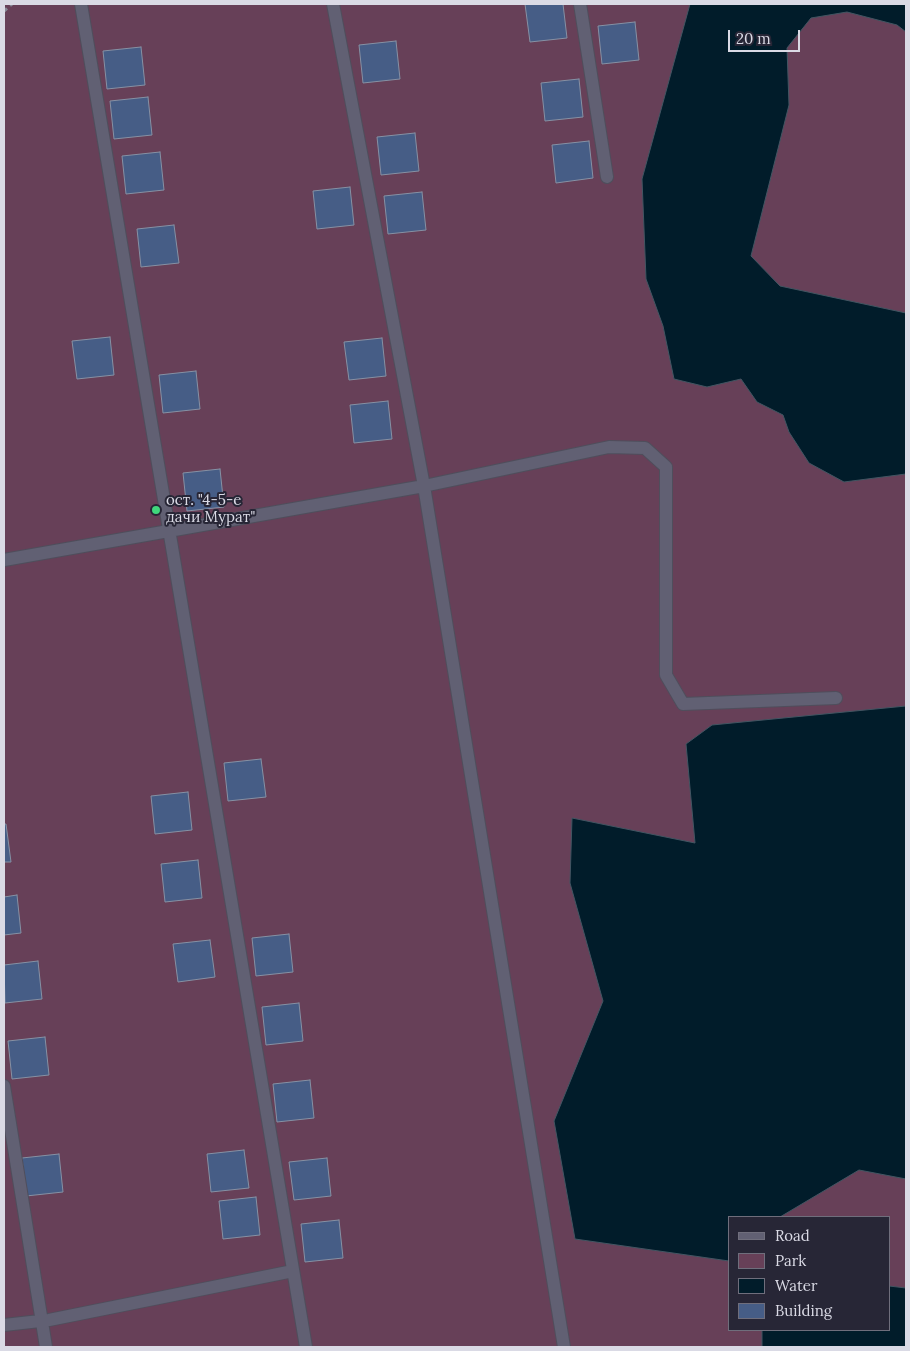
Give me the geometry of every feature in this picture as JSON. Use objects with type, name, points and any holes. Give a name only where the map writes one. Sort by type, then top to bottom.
[{"type":"street","points":[[82,4],[306,1347]]},
{"type":"street","points":[[333,4],[424,486],[564,1347]]},
{"type":"street","points":[[580,4],[607,177]]},
{"type":"street","points":[[4,560],[424,486],[609,447],[645,448],[666,467],[666,675],[683,704],[836,698]]},
{"type":"street","points":[[4,1086],[46,1347]]},
{"type":"street","points":[[4,1326],[41,1321],[293,1271]]},
{"type":"path","points":[[4,11],[12,4]]},
{"type":"green space","points":[[4,4],[906,4],[906,1347],[4,1347]]},
{"type":"water","points":[[690,4],[906,4],[906,32],[897,25],[847,12],[811,18],[787,48],[789,105],[751,256],[780,286],[906,313],[906,474],[844,482],[809,463],[789,432],[783,415],[757,402],[741,379],[707,387],[674,379],[663,326],[646,279],[642,179]]},
{"type":"water","points":[[906,706],[906,1179],[859,1170],[782,1216],[728,1216],[728,1261],[575,1239],[554,1121],[603,1001],[570,883],[572,818],[695,843],[686,744],[712,725]]},
{"type":"water","points":[[890,1286],[906,1288],[906,1347],[762,1347],[762,1331],[890,1331]]},
{"type":"building","points":[[525,4],[563,4],[567,38],[530,42]]},
{"type":"building","points":[[635,22],[639,60],[602,64],[598,26]]},
{"type":"building","points":[[396,41],[400,79],[363,83],[359,45]]},
{"type":"building","points":[[141,47],[145,85],[107,89],[103,51]]},
{"type":"building","points":[[579,79],[583,117],[545,121],[541,83]]},
{"type":"building","points":[[148,97],[152,135],[114,139],[110,101]]},
{"type":"building","points":[[415,133],[419,171],[381,175],[377,137]]},
{"type":"building","points":[[589,141],[593,178],[556,183],[552,145]]},
{"type":"building","points":[[160,152],[164,190],[126,194],[122,156]]},
{"type":"building","points":[[350,187],[354,225],[317,229],[313,191]]},
{"type":"building","points":[[422,192],[426,230],[388,234],[384,196]]},
{"type":"building","points":[[174,225],[179,263],[141,267],[137,229]]},
{"type":"building","points":[[110,337],[114,375],[77,379],[72,341]]},
{"type":"building","points":[[382,338],[386,376],[349,380],[344,342]]},
{"type":"building","points":[[196,371],[200,409],[163,413],[159,375]]},
{"type":"building","points":[[388,401],[392,439],[354,443],[350,405]]},
{"type":"building","points":[[220,469],[224,507],[187,511],[183,473]]},
{"type":"building","points":[[261,759],[266,797],[228,801],[224,763]]},
{"type":"building","points":[[188,792],[192,830],[155,834],[151,796]]},
{"type":"building","points":[[4,824],[6,824],[11,862],[4,862]]},
{"type":"building","points":[[198,860],[202,898],[165,902],[161,864]]},
{"type":"building","points":[[17,895],[21,933],[4,935],[4,897]]},
{"type":"building","points":[[289,934],[293,972],[256,976],[252,938]]},
{"type":"building","points":[[210,940],[215,977],[178,982],[173,944]]},
{"type":"building","points":[[38,961],[42,999],[5,1003],[4,965]]},
{"type":"building","points":[[299,1003],[303,1041],[266,1045],[262,1007]]},
{"type":"building","points":[[45,1037],[49,1075],[12,1079],[8,1041]]},
{"type":"building","points":[[310,1080],[314,1118],[277,1122],[273,1084]]},
{"type":"building","points":[[244,1150],[249,1188],[211,1192],[207,1154]]},
{"type":"building","points":[[59,1154],[63,1192],[26,1196],[22,1158]]},
{"type":"building","points":[[327,1158],[331,1196],[294,1200],[289,1162]]},
{"type":"building","points":[[256,1197],[260,1235],[223,1239],[219,1201]]},
{"type":"building","points":[[339,1220],[343,1258],[305,1262],[301,1224]]},
{"type":"place","name":"ост. \"4-5-е дачи Мурат\"","points":[[156,510]]}]
